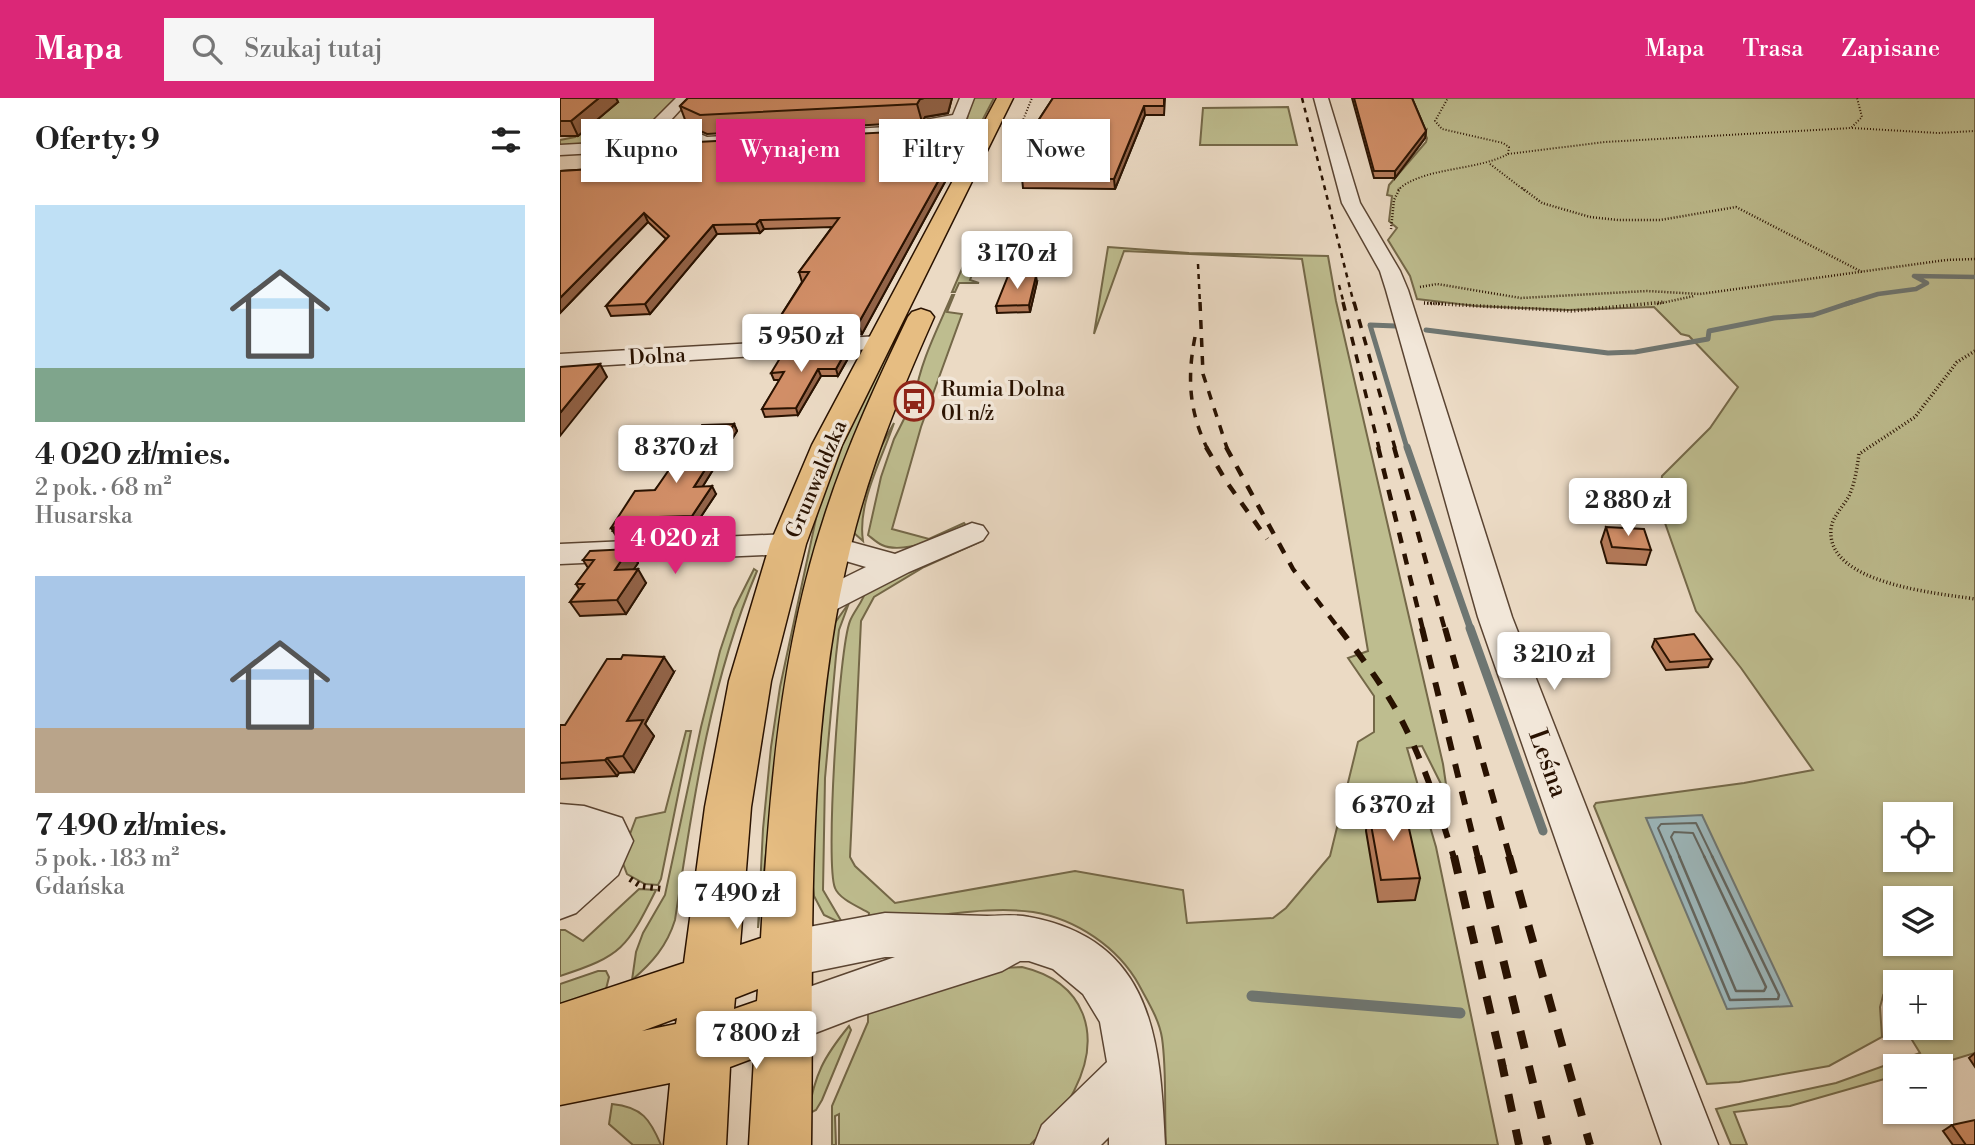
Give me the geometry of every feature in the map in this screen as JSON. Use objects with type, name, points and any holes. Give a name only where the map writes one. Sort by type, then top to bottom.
[{"type":"main road","name":"Grunwaldzka","points":[[695,1145],[702,1048],[728,807],[750,681],[788,544],[827,445],[880,344],[1011,117]]},
{"type":"main road","name":"Grunwaldzka","points":[[780,1145],[794,780],[819,604],[852,480],[885,396],[1011,117]]},
{"type":"main road","points":[[560,1032],[787,954]]},
{"type":"main road","points":[[560,1076],[702,1048],[784,1020]]},
{"type":"street","points":[[671,119],[684,98]]},
{"type":"street","points":[[702,138],[942,123],[962,117],[967,98]]},
{"type":"street","name":"Leśna","points":[[1321,98],[1351,204],[1387,243],[1397,289],[1495,617],[1690,1145]]},
{"type":"street","points":[[560,149],[1011,117]]},
{"type":"street","name":"Dolna","points":[[573,360],[880,344]]},
{"type":"street","points":[[560,388],[573,360]]},
{"type":"street","points":[[819,604],[897,565],[972,533]]},
{"type":"street","points":[[560,554],[788,544]]},
{"type":"street","points":[[833,547],[897,565]]},
{"type":"street","points":[[560,822],[584,824],[607,831],[611,841],[581,859],[560,898]]},
{"type":"street","points":[[787,954],[885,935],[1029,939],[1068,952],[1100,977],[1124,1014],[1135,1072],[1137,1145]]},
{"type":"street","points":[[784,1020],[857,993],[1029,939]]},
{"type":"street","points":[[1062,1145],[1135,1072]]},
{"type":"path","points":[[1448,98],[1435,121],[1442,129],[1503,143],[1509,147],[1508,154]]},
{"type":"path","points":[[1851,128],[1862,117],[1857,98]]},
{"type":"path","points":[[1387,243],[1395,195],[1404,184],[1424,177],[1490,164],[1508,154],[1605,142],[1851,128],[1938,133],[1975,131]]},
{"type":"path","points":[[1490,164],[1542,203],[1590,217],[1660,220],[1736,207],[1861,272]]},
{"type":"path","points":[[1413,301],[1434,305],[1572,311],[1649,306],[1700,294],[1946,260],[1975,259]]},
{"type":"path","points":[[1437,284],[1521,298],[1647,291],[1700,294]]},
{"type":"path","points":[[1975,351],[1957,362],[1915,416],[1859,454],[1852,491],[1831,527],[1830,544],[1842,561],[1865,575],[1912,589],[1975,599]]},
{"type":"path","points":[[641,886],[662,889]]},
{"type":"shaded area","points":[[607,98],[680,98],[657,119],[597,119],[617,103],[580,104],[599,102]]},
{"type":"shaded area","points":[[972,98],[994,98],[983,119],[967,119]]},
{"type":"shaded area","points":[[1408,98],[1975,98],[1975,1053],[1953,1060],[1953,1054],[1917,1054],[1920,1053],[1912,1040],[1953,1040],[1953,970],[1883,970],[1883,996],[1880,1007],[1882,1037],[1829,1066],[1739,1082],[1707,1084],[1594,806],[1596,803],[1744,783],[1813,770],[1741,668],[1696,611],[1659,506],[1662,476],[1710,428],[1738,387],[1689,336],[1681,334],[1654,307],[1568,310],[1476,306],[1417,299],[1410,276],[1388,240],[1397,228],[1389,221],[1392,196],[1387,195],[1389,185],[1427,138]]},
{"type":"shaded area","points":[[1288,107],[1297,145],[1200,145],[1203,108]]},
{"type":"shaded area","points":[[581,132],[581,147],[560,148],[560,140],[575,137]]},
{"type":"shaded area","points":[[976,236],[1023,240],[985,242],[970,280],[979,283],[959,283],[955,292],[952,292]]},
{"type":"shaded area","points":[[1108,247],[1189,253],[1328,256],[1336,301],[1443,764],[1448,798],[1422,746],[1407,748],[1436,847],[1498,1145],[1166,1145],[1161,1031],[1139,985],[1108,947],[1065,921],[1014,910],[973,911],[868,925],[869,913],[845,899],[835,888],[832,871],[832,800],[842,671],[850,621],[867,588],[975,537],[979,542],[924,567],[874,597],[861,621],[850,857],[855,866],[895,903],[1075,871],[1183,890],[1187,923],[1273,918],[1286,908],[1330,856],[1358,742],[1374,732],[1374,696],[1348,658],[1368,651],[1302,259],[1124,251],[1094,334]]},
{"type":"shaded area","points":[[952,295],[947,312],[962,314],[921,427],[892,529],[929,539],[964,523],[968,528],[913,546],[891,547],[880,544],[868,535],[881,477],[894,439],[917,398],[917,384],[925,358]]},
{"type":"shaded area","points":[[891,343],[898,343],[772,796],[758,928],[763,829],[771,747],[780,687],[818,509],[837,455]]},
{"type":"shaded area","points":[[894,423],[867,496],[862,526],[863,541],[854,533],[859,504],[874,462]]},
{"type":"shaded area","points":[[754,569],[757,571],[727,656],[705,742],[675,920],[658,953],[632,980],[636,952],[643,933],[665,895],[720,651],[734,609]]},
{"type":"shaded area","points":[[849,603],[839,630],[825,778],[823,890],[843,924],[824,915],[814,896],[812,878],[815,786],[828,655],[832,627]]},
{"type":"shaded area","points":[[686,731],[691,731],[661,879],[658,885],[645,884],[627,874],[621,858],[636,818],[665,812]]},
{"type":"shaded area","points":[[639,889],[656,890],[637,925],[620,947],[597,962],[560,976],[560,930],[565,930],[583,941]]},
{"type":"shaded area","points":[[1022,967],[1044,974],[1061,985],[1074,998],[1083,1013],[1087,1031],[1083,1070],[1074,1091],[1060,1113],[1030,1145],[839,1145],[839,1114],[835,1116],[836,1145],[832,1145],[832,1106],[868,1022],[868,1006],[1000,968]]},
{"type":"shaded area","points":[[598,971],[606,971],[609,977],[604,997],[560,1014],[560,984]]},
{"type":"shaded area","points":[[849,1026],[851,1030],[822,1100],[816,1110],[808,1114],[821,1067]]},
{"type":"shaded area","points":[[1883,1066],[1883,1079],[1790,1106],[1734,1112],[1747,1145],[1731,1145],[1716,1109],[1836,1083]]},
{"type":"shaded area","points":[[612,1104],[631,1108],[644,1116],[661,1145],[633,1145],[609,1124]]},
{"type":"water","points":[[1702,815],[1792,1006],[1727,1009],[1646,818]]},
{"type":"building","points":[[560,98],[599,98],[571,121],[560,121]]},
{"type":"building","points":[[688,98],[924,98],[917,104],[700,115],[680,106]]},
{"type":"building","points":[[1053,98],[1164,98],[1164,106],[1144,106],[1114,179],[1110,179],[1110,119],[1039,119]]},
{"type":"building","points":[[1354,98],[1412,98],[1426,131],[1395,171],[1374,171]]},
{"type":"building","points":[[865,133],[879,133],[879,182],[938,182],[858,324],[773,328],[809,272],[799,272],[839,218],[760,220],[756,224],[713,225],[645,304],[606,306],[669,236],[644,213],[560,298],[560,171],[581,170],[581,182],[702,182],[702,142],[716,141],[716,182],[865,182]]},
{"type":"building","points":[[1008,276],[1036,276],[1029,305],[996,306]]},
{"type":"building","points":[[849,346],[836,369],[818,369],[796,408],[762,409],[784,372],[771,373],[785,350]]},
{"type":"building","points":[[600,364],[560,413],[560,367]]},
{"type":"building","points":[[734,424],[694,487],[712,486],[692,516],[659,517],[651,529],[613,531],[616,527],[611,528],[635,491],[655,490],[675,461],[679,461],[702,425]]},
{"type":"building","points":[[1606,527],[1644,529],[1651,550],[1612,547]]},
{"type":"building","points":[[629,549],[615,570],[638,569],[617,600],[570,602],[584,584],[576,584],[594,560],[583,560],[590,551]]},
{"type":"building","points":[[1694,634],[1712,659],[1670,662],[1655,639]]},
{"type":"building","points":[[623,655],[664,657],[627,721],[643,720],[623,756],[560,763],[560,725],[565,725],[607,659],[621,659]]},
{"type":"building","points":[[1404,806],[1420,878],[1381,880],[1368,808]]},
{"type":"building","points":[[1975,1120],[1975,1145],[1966,1145],[1952,1125]]},
{"type":"waterway","points":[[1846,304],[1878,294],[1916,289],[1927,283],[1914,276],[1975,277]]},
{"type":"waterway","points":[[1846,304],[1852,302]]},
{"type":"waterway","points":[[1426,330],[1608,353],[1635,352],[1708,339],[1709,331],[1774,318],[1813,315],[1846,304]]},
{"type":"waterway","points":[[1396,326],[1370,325],[1407,448]]},
{"type":"waterway","points":[[1407,447],[1471,630]]},
{"type":"waterway","points":[[1470,628],[1543,831]]},
{"type":"waterway","points":[[1252,996],[1460,1013]]},
{"type":"railway","points":[[1302,98],[1354,304]]},
{"type":"railway","points":[[1198,264],[1200,304]]},
{"type":"railway","points":[[1339,285],[1344,304]]},
{"type":"railway","points":[[1200,302],[1203,374],[1227,448]]},
{"type":"railway","points":[[1343,302],[1379,448]]},
{"type":"railway","points":[[1354,302],[1395,448]]},
{"type":"railway","points":[[1195,337],[1191,394],[1196,421],[1207,448]]},
{"type":"railway","points":[[1206,447],[1226,481],[1267,539]]},
{"type":"railway","points":[[1226,447],[1293,569],[1340,630]]},
{"type":"railway","points":[[1378,447],[1423,630]]},
{"type":"railway","points":[[1394,447],[1445,630]]},
{"type":"railway","points":[[1339,628],[1383,688],[1405,727],[1426,775],[1454,858]]},
{"type":"railway","points":[[1422,628],[1478,858]]},
{"type":"railway","points":[[1445,628],[1510,858]]},
{"type":"railway","points":[[1454,856],[1503,1067]]},
{"type":"railway","points":[[1478,856],[1548,1145]]},
{"type":"railway","points":[[1509,856],[1590,1145]]},
{"type":"railway","points":[[1501,1059],[1519,1145]]},
{"type":"place","name":"Rumia Dolna 01 n/ż","points":[[914,401]]}]
